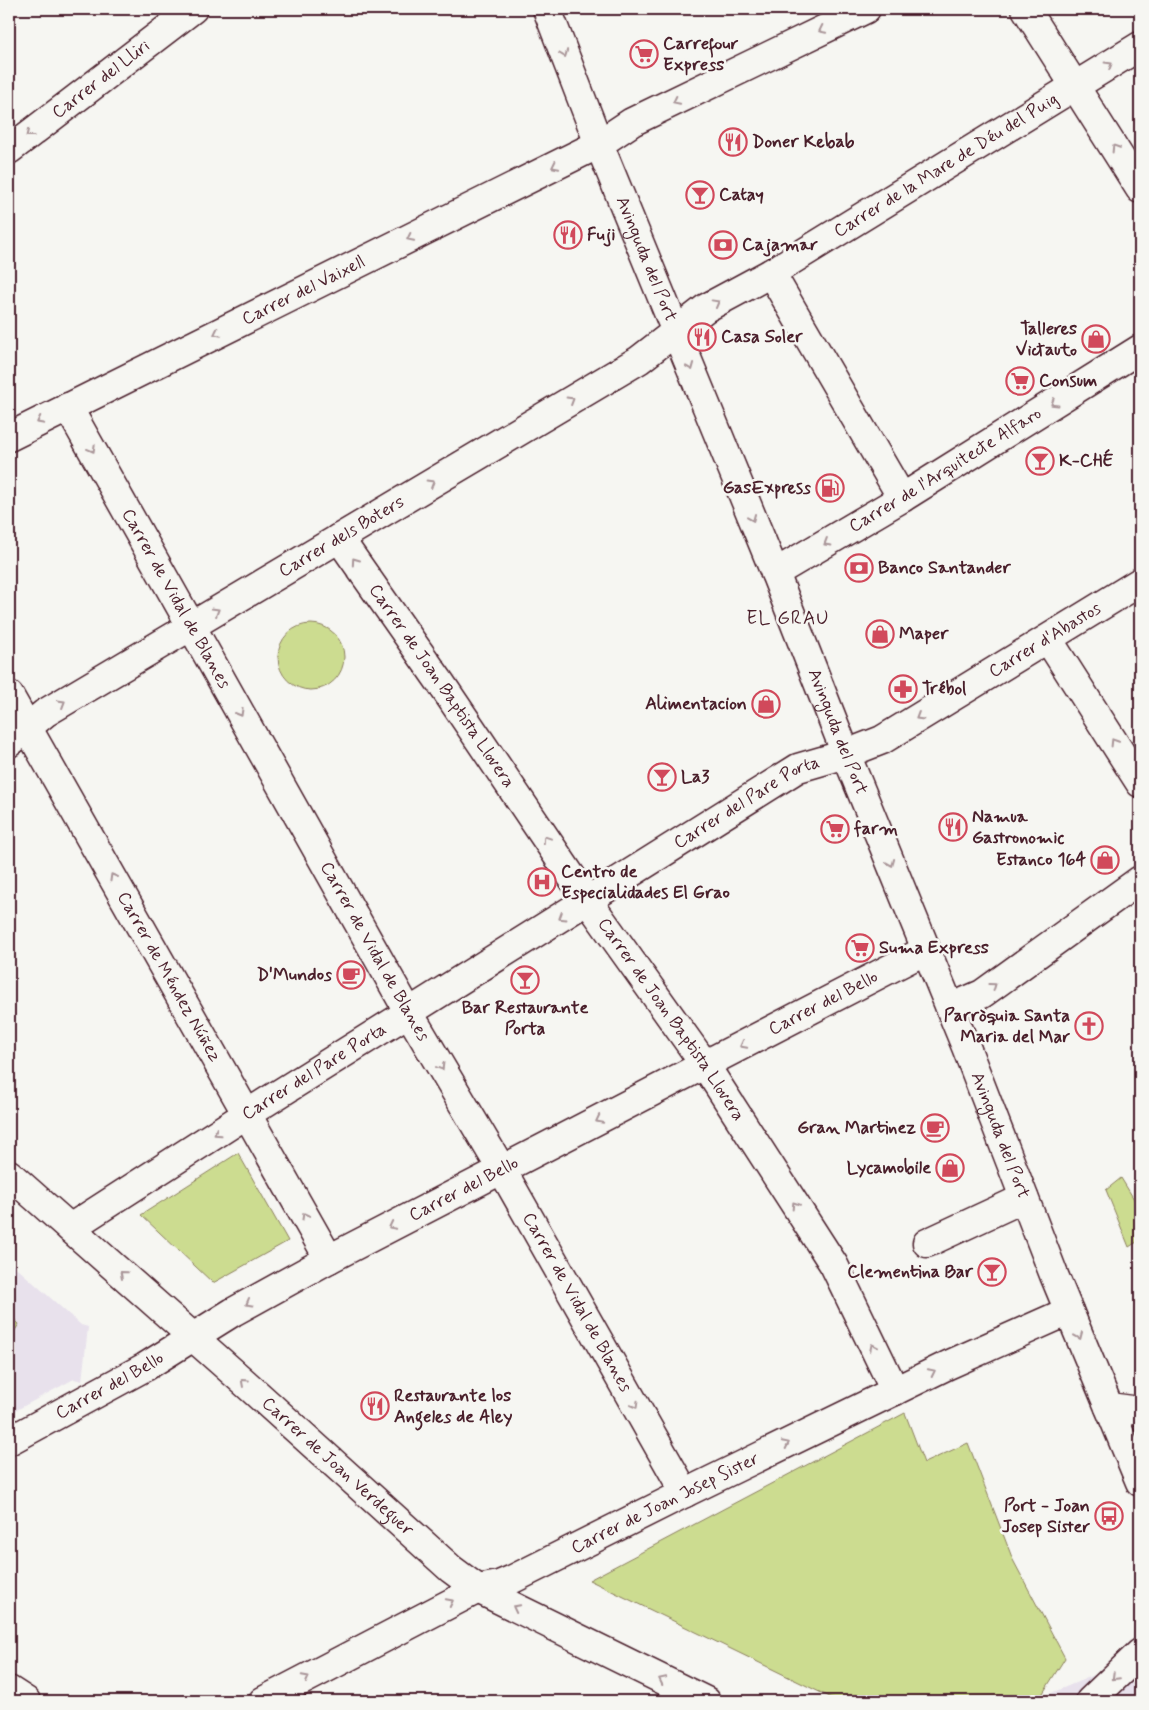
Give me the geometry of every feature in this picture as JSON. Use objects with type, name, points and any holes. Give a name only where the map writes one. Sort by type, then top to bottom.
[{"type":"street","name":"Carrer del Lliri","points":[[9,150],[193,9]]},
{"type":"street","name":"Avinguda del Port","points":[[547,9],[599,144],[775,573],[846,754],[950,1008],[1069,1311],[1140,1482]]},
{"type":"street","name":"Carrer del Vaixell","points":[[9,437],[599,144],[632,122],[866,9]]},
{"type":"street","points":[[1026,9],[1140,189]]},
{"type":"street","name":"Carrer de la Mare de Déu del Puig","points":[[676,331],[706,308],[771,273],[1140,46]]},
{"type":"street","points":[[771,273],[902,498]]},
{"type":"street","name":"Carrer dels Boters","points":[[18,735],[45,713],[639,360],[676,331]]},
{"type":"street","name":"Carrer de l'Arquitecte Alfaro","points":[[775,573],[902,498],[1140,349]]},
{"type":"street","name":"Carrer de Vidal de Blanes","points":[[68,407],[409,1013],[502,1170],[685,1493]]},
{"type":"street","name":"Carrer de Joan Baptista Llovera","points":[[339,538],[440,682],[588,901],[705,1065],[834,1265],[895,1391]]},
{"type":"street","name":"Carrer d'Abastos","points":[[846,754],[882,740],[1140,582]]},
{"type":"street","points":[[1048,639],[1140,783]]},
{"type":"street","name":"Carrer de Méndez Núñez","points":[[9,695],[18,735],[248,1114],[328,1259]]},
{"type":"street","name":"Carrer del Pare Porta","points":[[70,1228],[798,768],[846,754]]},
{"type":"street","points":[[950,1008],[982,994],[1140,880]]},
{"type":"street","name":"Carrer del Bello","points":[[9,1441],[145,1367],[232,1312],[328,1259],[926,950]]},
{"type":"street","name":"Carrer de Joan Verdeguer","points":[[9,1174],[194,1337],[451,1569],[478,1589],[706,1701]]},
{"type":"street","points":[[927,1243],[1024,1198]]},
{"type":"street","name":"Carrer de Joan Josep Sister","points":[[263,1701],[478,1589],[513,1580],[685,1493],[973,1353],[1069,1311]]},
{"type":"street","points":[[1109,1407],[1140,1412]]},
{"type":"street","points":[[1090,1701],[1140,1653]]},
{"type":"street","points":[[9,1690],[26,1701]]},
{"type":"shaded area","points":[[9,1261],[81,1325],[88,1327],[82,1381],[74,1379],[9,1414]]},
{"type":"shaded area","points":[[1140,1656],[1140,1701],[1043,1701],[1044,1696]]},
{"type":"green space","points":[[311,624],[324,626],[339,639],[342,644],[344,657],[342,670],[329,685],[324,688],[311,690],[298,688],[283,675],[280,670],[278,657],[280,644],[293,629],[298,626]]},
{"type":"green space","points":[[238,1153],[288,1241],[213,1283],[141,1215]]},
{"type":"green space","points":[[1121,1178],[1140,1209],[1140,1240],[1129,1247],[1106,1190]]},
{"type":"green space","points":[[9,1314],[19,1324],[9,1340]]},
{"type":"green space","points":[[905,1413],[924,1463],[968,1443],[1013,1560],[1065,1658],[1038,1701],[838,1701],[589,1580]]},
{"type":"place","name":"Carrefour Express","points":[[644,54]]},
{"type":"place","name":"Doner Kebab","points":[[733,142]]},
{"type":"place","name":"Catay","points":[[700,195]]},
{"type":"place","name":"Fuji","points":[[568,235]]},
{"type":"place","name":"Cajamar","points":[[723,245]]},
{"type":"place","name":"Casa Soler","points":[[702,337]]},
{"type":"place","name":"Talleres Victauto","points":[[1096,339]]},
{"type":"place","name":"Consum","points":[[1020,381]]},
{"type":"place","name":"K-CHÉ","points":[[1040,461]]},
{"type":"place","name":"GasExpress","points":[[830,488]]},
{"type":"place","name":"Banco Santander","points":[[859,568]]},
{"type":"place","name":"Maper","points":[[880,634]]},
{"type":"place","name":"Trébol","points":[[903,689]]},
{"type":"place","name":"Alimentacion","points":[[766,704]]},
{"type":"place","name":"La3","points":[[662,777]]},
{"type":"place","name":"Namua Gastronomic","points":[[953,827]]},
{"type":"place","name":"farm","points":[[835,829]]},
{"type":"place","name":"Estanco 164","points":[[1105,860]]},
{"type":"place","name":"Centro de Especialidades El Grao","points":[[542,882]]},
{"type":"place","name":"Suma Express","points":[[860,948]]},
{"type":"place","name":"D'Mundos","points":[[351,975]]},
{"type":"place","name":"Bar Restaurante Porta","points":[[525,980]]},
{"type":"place","name":"Parròquia Santa Maria del Mar","points":[[1089,1026]]},
{"type":"place","name":"Gran Martinez","points":[[935,1128]]},
{"type":"place","name":"Lycamobile","points":[[950,1168]]},
{"type":"place","name":"Clementina Bar","points":[[992,1272]]},
{"type":"place","name":"Restaurante los Angeles de Aley","points":[[375,1406]]},
{"type":"place","name":"Port - Joan Josep Sister","points":[[1109,1516]]},
{"type":"district","name":"EL GRAU","points":[[788,618]]}]
